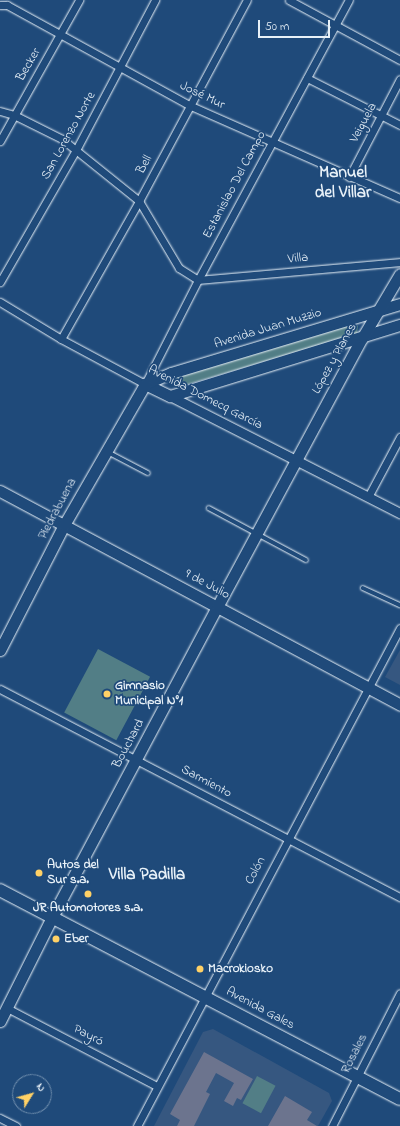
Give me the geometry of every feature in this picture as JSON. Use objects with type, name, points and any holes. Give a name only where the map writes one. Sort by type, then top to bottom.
[{"type":"main road","name":"López y Planes","points":[[296,459],[362,338],[399,277]]},
{"type":"main road","name":"Avenida Juan Muzzio","points":[[145,384],[171,373],[400,304]]},
{"type":"main road","points":[[170,396],[362,338],[400,325]]},
{"type":"main road","name":"Avenida Domecq García","points":[[145,384],[170,396]]},
{"type":"main road","name":"Piedrabuena","points":[[0,650],[64,525],[105,451],[145,384]]},
{"type":"main road","name":"Bouchard","points":[[0,1021],[52,917],[217,607],[258,534],[296,459]]},
{"type":"main road","name":"9 de Julio","points":[[0,491],[400,705]]},
{"type":"main road","name":"Avenida Gales","points":[[0,890],[205,995],[400,1099]]},
{"type":"street","name":"Becker","points":[[0,141],[80,0]]},
{"type":"street","name":"San Lorenzo Norte","points":[[0,282],[76,150],[155,0]]},
{"type":"street","name":"Bell","points":[[60,339],[139,201],[247,0]]},
{"type":"street","points":[[289,0],[400,60]]},
{"type":"street","name":"Estanislao Del Campo","points":[[145,384],[198,280],[349,0]]},
{"type":"street","name":"José Mur","points":[[6,3],[191,106],[349,177],[400,198]]},
{"type":"street","points":[[307,78],[400,125]]},
{"type":"street","name":"Veiguela","points":[[349,177],[400,79]]},
{"type":"street","points":[[0,111],[14,115],[51,133],[76,150],[139,201],[179,268],[198,280]]},
{"type":"street","name":"Villa","points":[[198,280],[400,262]]},
{"type":"street","name":"Avenida Domecq García","points":[[0,302],[60,339],[145,384]]},
{"type":"street","name":"Avenida Domecq García","points":[[170,396],[400,513]]},
{"type":"street","points":[[368,497],[400,437]]},
{"type":"street","name":"Colón","points":[[137,1126],[286,839],[400,628]]},
{"type":"street","name":"Sarmiento","points":[[0,689],[400,897]]},
{"type":"street","name":"Rosales","points":[[332,1126],[400,993]]},
{"type":"street","name":"Payró","points":[[7,1008],[158,1086]]},
{"type":"street","points":[[0,1118],[13,1125]]},
{"type":"lane","points":[[105,451],[148,473]]},
{"type":"lane","points":[[208,508],[306,560]]},
{"type":"lane","points":[[363,588],[400,605]]},
{"type":"shaded area","points":[[400,650],[400,685],[385,677]]},
{"type":"shaded area","points":[[213,1029],[329,1093],[332,1101],[318,1126],[154,1126],[203,1032]]},
{"type":"green space","points":[[354,324],[358,326],[357,334],[178,387],[174,386],[173,380],[176,376]]},
{"type":"green space","name":"Gimnasio Municipal N°1","points":[[98,649],[150,677],[116,740],[64,713]]},
{"type":"green space","points":[[257,1076],[276,1086],[261,1113],[242,1103]]},
{"type":"building","points":[[204,1052],[253,1079],[241,1100],[237,1098],[233,1106],[224,1101],[234,1083],[216,1073],[206,1092],[210,1094],[194,1126],[177,1126],[180,1120],[170,1114]]},
{"type":"building","points":[[285,1096],[312,1112],[307,1120],[317,1126],[268,1126]]},
{"type":"place","name":"Gimnasio Municipal N°1","points":[[107,694]]},
{"type":"place","name":"Autos del Sur s.a.","points":[[39,873]]},
{"type":"place","name":"JR Automotores s.a.","points":[[88,894]]},
{"type":"place","name":"Eber","points":[[56,939]]},
{"type":"place","name":"Macrokiosko","points":[[200,969]]},
{"type":"district","name":"Manuel del Villar","points":[[343,183]]},
{"type":"district","name":"Villa Padilla","points":[[147,875]]}]
